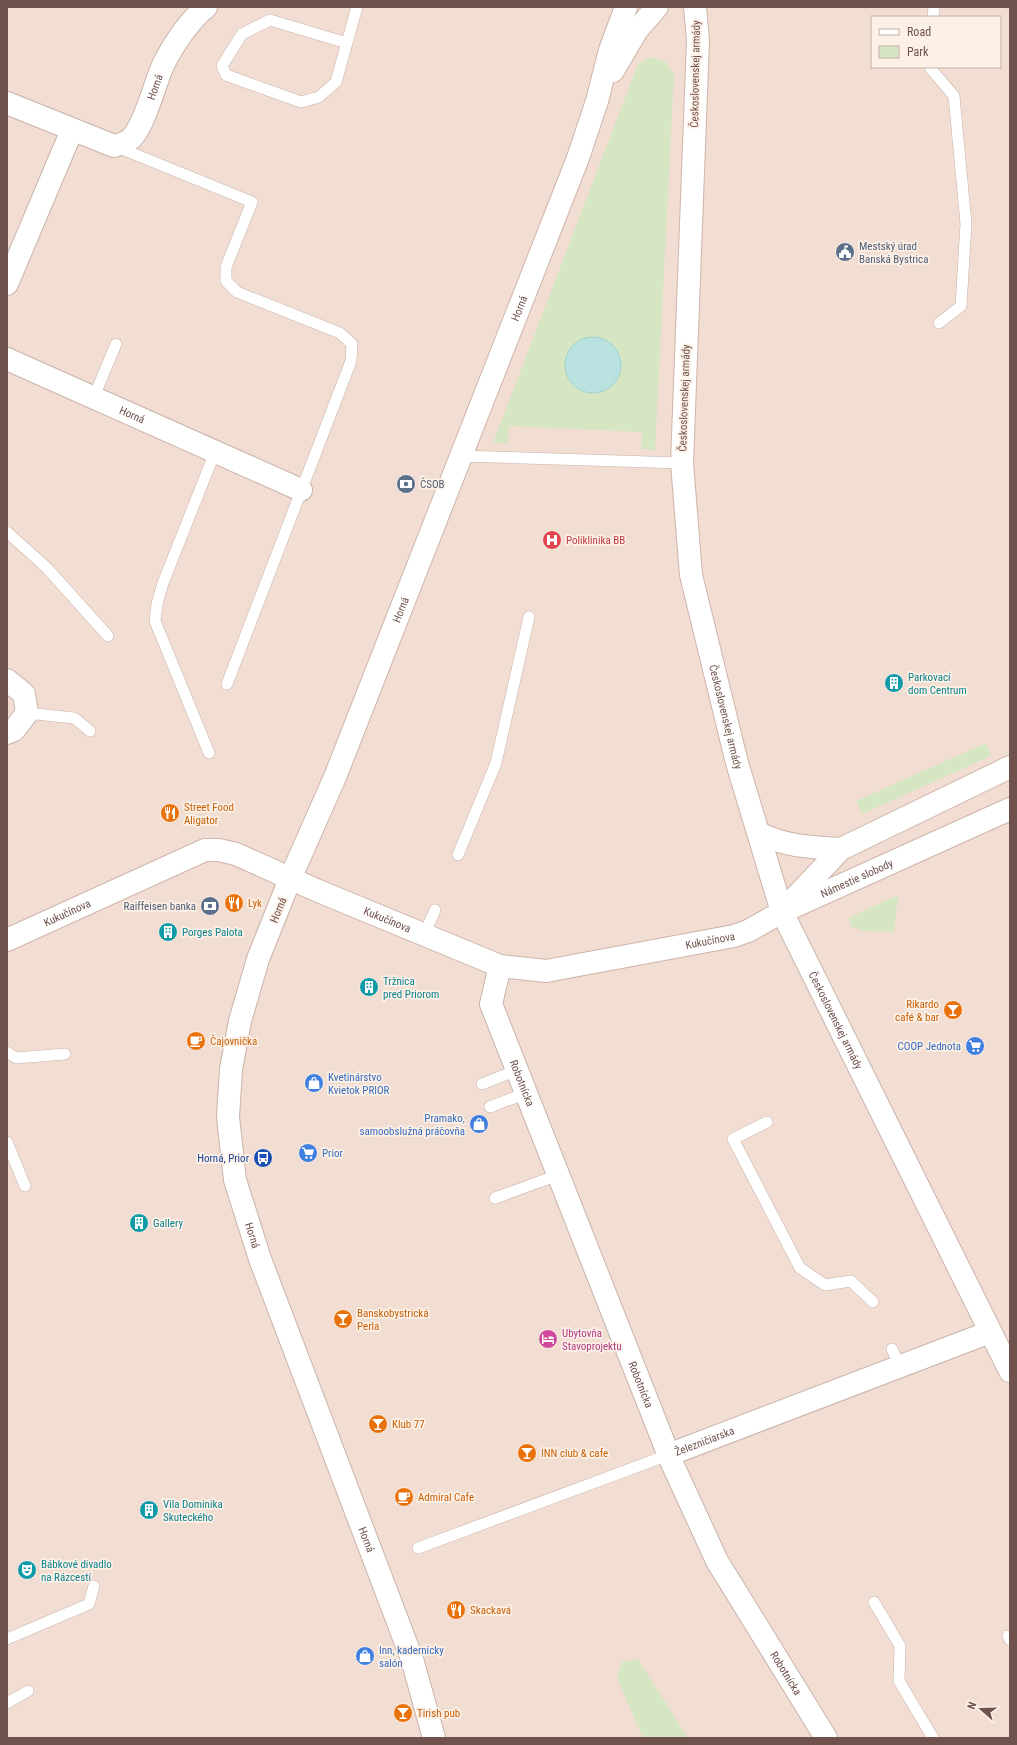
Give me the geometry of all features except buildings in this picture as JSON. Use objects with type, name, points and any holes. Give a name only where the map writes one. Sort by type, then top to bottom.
[{"type":"street","name":"Horná","points":[[114,146],[129,140],[140,126],[164,64],[177,40],[195,16],[206,7]]},
{"type":"street","name":"Horná","points":[[434,1738],[412,1659],[266,1274],[236,1180],[228,1117],[231,1069],[240,1021],[258,959],[290,879],[335,777],[578,158],[598,101],[610,50],[626,7]]},
{"type":"street","name":"Horná","points":[[598,101],[637,30],[657,7]]},
{"type":"street","name":"Československej armády","points":[[695,7],[698,54],[682,464],[691,575],[737,763],[782,912],[1010,1371]]},
{"type":"street","points":[[7,102],[114,146]]},
{"type":"street","points":[[7,284],[72,130]]},
{"type":"street","name":"Horná","points":[[7,359],[93,399],[301,490]]},
{"type":"street","points":[[7,680],[24,694],[27,713],[14,730],[7,733]]},
{"type":"street","name":"Námestie slobody","points":[[782,912],[841,848],[1010,767]]},
{"type":"street","name":"Námestie slobody","points":[[782,912],[1010,809]]},
{"type":"street","name":"Námestie slobody","points":[[759,833],[777,842],[802,847],[841,848]]},
{"type":"street","name":"Kukučínova","points":[[7,940],[205,850],[219,850],[236,854],[290,879],[500,966],[546,971],[734,936],[748,931],[782,912]]},
{"type":"street","name":"Robotnícka","points":[[500,966],[491,1004],[668,1455],[717,1561],[826,1738]]},
{"type":"street","name":"Železničiarska","points":[[668,1455],[896,1358],[990,1332]]},
{"type":"lane","points":[[347,43],[270,20],[242,34],[222,66],[226,75],[301,102],[319,97],[336,82],[347,43],[357,7]]},
{"type":"lane","points":[[932,68],[954,96],[966,224],[961,306],[939,323]]},
{"type":"lane","points":[[114,146],[252,202],[226,267],[226,281],[237,292],[340,333],[352,344],[351,362],[227,684]]},
{"type":"lane","points":[[93,399],[116,344]]},
{"type":"lane","points":[[209,753],[155,621],[157,604],[163,583],[215,452]]},
{"type":"lane","points":[[460,456],[682,464]]},
{"type":"lane","points":[[7,532],[47,568],[108,636]]},
{"type":"lane","points":[[458,855],[496,763],[529,617]]},
{"type":"lane","points":[[27,713],[74,718],[90,731]]},
{"type":"lane","points":[[424,935],[435,910]]},
{"type":"lane","points":[[7,1052],[16,1058],[66,1054]]},
{"type":"lane","points":[[482,1084],[517,1070]]},
{"type":"lane","points":[[490,1107],[526,1093]]},
{"type":"lane","points":[[767,1122],[733,1140],[800,1268],[825,1285],[851,1281],[873,1302]]},
{"type":"lane","points":[[7,1142],[25,1186]]},
{"type":"lane","points":[[495,1198],[558,1175]]},
{"type":"lane","name":"Železničiarska","points":[[418,1548],[668,1455]]},
{"type":"lane","points":[[7,1639],[89,1604],[94,1586]]},
{"type":"lane","points":[[874,1602],[900,1646],[899,1681],[933,1738]]},
{"type":"lane","points":[[7,1703],[28,1691]]},
{"type":"shaded area","points":[[7,7],[1010,7],[1010,1738],[7,1738]]},
{"type":"green space","points":[[650,57],[666,62],[674,75],[655,450],[641,449],[642,432],[509,426],[508,443],[493,443],[638,64]]},
{"type":"green space","points":[[986,743],[991,756],[862,814],[856,801]]},
{"type":"green space","points":[[898,895],[894,932],[865,931],[852,927],[848,918]]},
{"type":"green space","points":[[638,1659],[688,1738],[643,1738],[617,1678],[622,1662]]},
{"type":"water","points":[[587,337],[599,337],[609,341],[617,349],[621,359],[621,371],[617,381],[609,389],[599,393],[587,393],[577,389],[569,381],[565,371],[565,359],[569,349],[577,341]]},
{"type":"place","name":"Mestský úrad Banská Bystrica","points":[[845,252]]},
{"type":"place","name":"ČSOB","points":[[406,484]]},
{"type":"place","name":"Poliklinika BB","points":[[552,540]]},
{"type":"place","name":"Parkovací dom Centrum","points":[[894,683]]},
{"type":"place","name":"Street Food Aligator","points":[[170,813]]},
{"type":"place","name":"Lyk","points":[[234,903]]},
{"type":"place","name":"Raiffeisen banka","points":[[210,906]]},
{"type":"place","name":"Porges Palota","points":[[168,932]]},
{"type":"place","name":"Tržnica pred Priorom","points":[[369,987]]},
{"type":"place","name":"Rikardo café & bar","points":[[953,1010]]},
{"type":"place","name":"Čajovnička","points":[[196,1041]]},
{"type":"place","name":"COOP Jednota","points":[[975,1046]]},
{"type":"place","name":"Kvetinárstvo Kvietok PRIOR","points":[[314,1083]]},
{"type":"place","name":"Pramako, samoobslužná práčovňa","points":[[479,1124]]},
{"type":"place","name":"Prior","points":[[308,1153]]},
{"type":"place","name":"Horná, Prior","points":[[263,1158]]},
{"type":"place","name":"Gallery","points":[[139,1223]]},
{"type":"place","name":"Banskobystrická Perla","points":[[343,1319]]},
{"type":"place","name":"Ubytovňa Stavoprojektu","points":[[548,1339]]},
{"type":"place","name":"Klub 77","points":[[378,1424]]},
{"type":"place","name":"INN club & cafe","points":[[527,1453]]},
{"type":"place","name":"Admiral Cafe","points":[[404,1497]]},
{"type":"place","name":"Vila Dominika Skuteckého","points":[[149,1510]]},
{"type":"place","name":"Bábkové divadlo na Rázcestí","points":[[27,1570]]},
{"type":"place","name":"Skackavá","points":[[456,1610]]},
{"type":"place","name":"Inn, kadernícky salón","points":[[365,1656]]},
{"type":"place","name":"Tirish pub","points":[[403,1713]]}]
